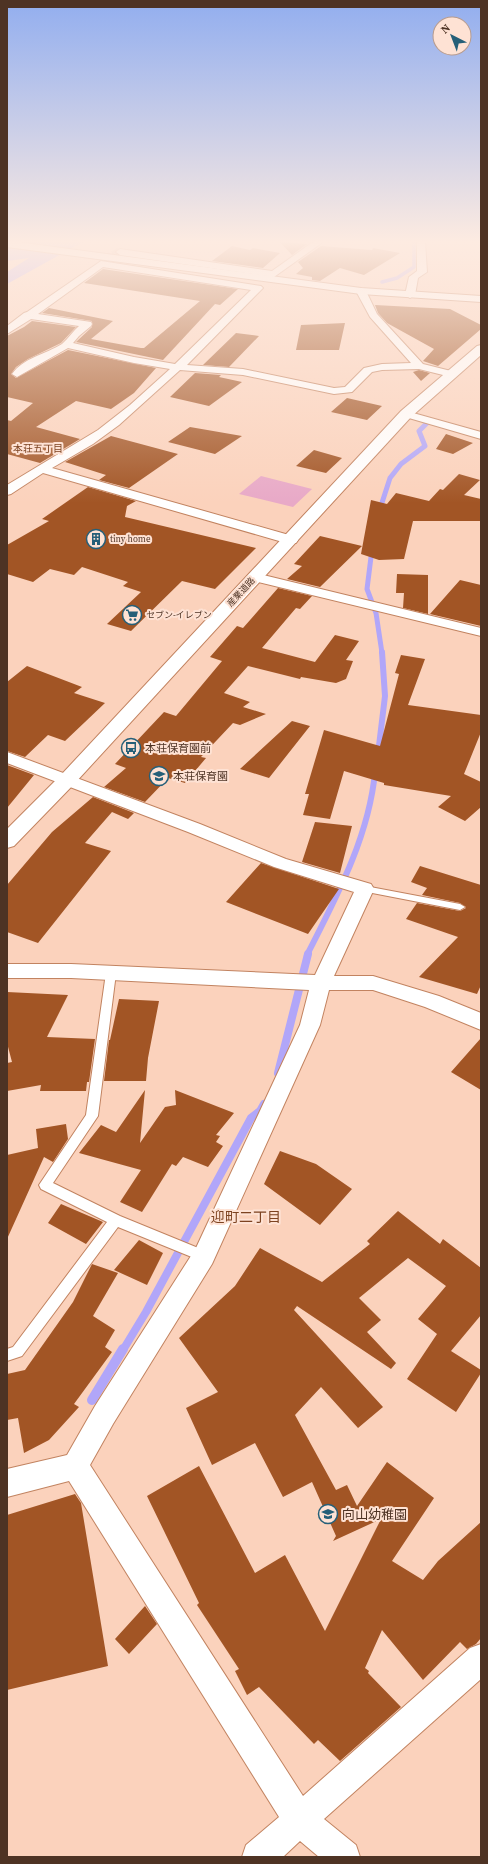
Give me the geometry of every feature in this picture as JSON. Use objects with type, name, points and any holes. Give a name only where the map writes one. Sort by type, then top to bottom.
[{"type":"main road","name":"産業道路","points":[[7,841],[68,779],[291,540],[406,414],[451,374],[479,353]]},
{"type":"street","points":[[17,374],[27,366],[67,345],[75,334],[81,329]]},
{"type":"street","points":[[7,491],[21,480],[43,469],[114,424],[177,367],[216,329]]},
{"type":"street","points":[[386,329],[419,366]]},
{"type":"street","points":[[67,345],[134,360],[177,367],[242,372],[334,391],[348,390],[368,370],[382,367],[419,366],[451,374]]},
{"type":"street","points":[[406,414],[481,436]]},
{"type":"street","points":[[43,469],[291,540]]},
{"type":"street","points":[[255,577],[480,631]]},
{"type":"street","points":[[7,757],[68,779],[280,863],[360,888],[320,983],[310,1025],[204,1256],[74,1466],[7,1483]]},
{"type":"street","points":[[7,970],[111,973],[320,983],[373,983],[432,1001],[481,1022]]},
{"type":"street","points":[[74,1466],[300,1819],[344,1857]]},
{"type":"street","points":[[258,1857],[481,1659]]},
{"type":"lane","points":[[360,888],[460,907]]},
{"type":"lane","points":[[111,973],[92,1116],[45,1185],[116,1220],[204,1256]]},
{"type":"lane","points":[[7,1355],[17,1352],[116,1220]]},
{"type":"shaded area","points":[[261,476],[312,489],[293,507],[239,494]]},
{"type":"building","points":[[20,329],[74,329],[61,343],[28,359],[16,367],[11,374],[16,378],[68,350],[156,368],[134,393],[111,409],[76,401],[36,427],[80,439],[40,463],[7,454],[7,420],[11,421],[33,403],[7,397],[7,336]]},
{"type":"building","points":[[90,329],[103,329],[91,339],[144,348],[167,329],[192,329],[163,360],[76,342]]},
{"type":"building","points":[[300,329],[344,329],[339,350],[296,350]]},
{"type":"building","points":[[398,329],[481,329],[438,366],[423,361],[434,349]]},
{"type":"building","points":[[236,333],[259,336],[229,367],[203,365]]},
{"type":"building","points":[[419,370],[430,373],[421,381],[413,372]]},
{"type":"building","points":[[195,373],[221,375],[219,377],[242,382],[209,406],[170,397]]},
{"type":"building","points":[[347,398],[382,406],[367,420],[331,412]]},
{"type":"building","points":[[190,427],[242,436],[215,454],[168,442]]},
{"type":"building","points":[[446,434],[473,443],[453,454],[436,449]]},
{"type":"building","points":[[111,436],[178,454],[129,488],[99,480],[106,475],[65,462]]},
{"type":"building","points":[[314,450],[342,458],[326,473],[296,466]]},
{"type":"building","points":[[459,474],[480,480],[464,495],[481,499],[481,521],[413,521],[404,559],[379,560],[361,554],[371,500],[387,504],[396,493],[429,501],[440,489],[443,490]]},
{"type":"building","points":[[88,487],[136,501],[127,506],[125,517],[256,548],[215,589],[182,581],[131,631],[107,624],[141,592],[123,586],[128,582],[82,567],[74,575],[50,569],[33,582],[7,574],[7,545],[49,521],[42,519]]},
{"type":"building","points":[[320,536],[362,546],[320,587],[287,579],[302,566],[294,564]]},
{"type":"building","points":[[397,574],[428,575],[428,614],[403,608],[404,593],[396,593]]},
{"type":"building","points":[[460,580],[481,585],[481,626],[430,614]]},
{"type":"building","points":[[278,588],[312,596],[300,609],[296,608],[262,648],[315,662],[335,635],[359,641],[346,660],[353,661],[346,679],[336,683],[301,677],[300,679],[248,666],[224,693],[250,702],[243,707],[266,714],[240,725],[233,723],[201,757],[206,758],[185,783],[168,778],[145,802],[104,787],[126,768],[115,764],[164,712],[176,716],[222,661],[210,657],[237,626],[243,628]]},
{"type":"building","points":[[401,655],[425,659],[408,705],[481,715],[481,732],[464,774],[481,782],[481,807],[465,821],[438,807],[451,796],[384,785],[384,783],[344,771],[330,819],[303,815],[309,794],[305,794],[324,730],[380,746],[399,674],[395,673]]},
{"type":"building","points":[[27,666],[82,687],[74,693],[105,703],[65,741],[48,735],[25,757],[7,751],[7,682]]},
{"type":"building","points":[[292,721],[310,726],[269,778],[240,769]]},
{"type":"building","points":[[7,765],[34,775],[7,808]]},
{"type":"building","points":[[93,797],[134,813],[128,819],[112,812],[85,843],[111,851],[38,943],[7,932],[7,885],[52,832]]},
{"type":"building","points":[[315,822],[352,826],[340,873],[302,862]]},
{"type":"building","points":[[261,863],[339,889],[308,934],[226,902]]},
{"type":"building","points":[[420,866],[481,885],[481,985],[477,994],[419,977],[458,937],[406,919],[417,903],[460,911],[466,908],[460,903],[422,895],[427,888],[411,882]]},
{"type":"building","points":[[7,992],[68,995],[47,1037],[95,1039],[89,1082],[87,1082],[86,1091],[40,1091],[41,1085],[7,1091],[7,1063],[12,1062],[7,1043]]},
{"type":"building","points":[[119,999],[159,1001],[148,1058],[146,1081],[104,1081],[109,1040]]},
{"type":"building","points":[[481,1038],[481,1090],[451,1072]]},
{"type":"building","points":[[145,1090],[140,1143],[165,1107],[176,1105],[175,1090],[234,1113],[216,1135],[220,1136],[216,1142],[223,1146],[208,1167],[183,1157],[176,1166],[172,1164],[142,1212],[120,1202],[141,1170],[79,1153],[101,1125],[116,1132]]},
{"type":"building","points":[[66,1124],[68,1139],[53,1162],[44,1157],[7,1239],[7,1155],[38,1148],[36,1129]]},
{"type":"building","points":[[280,1151],[316,1164],[352,1189],[320,1225],[264,1184]]},
{"type":"building","points":[[61,1204],[103,1222],[86,1244],[48,1223]]},
{"type":"building","points":[[398,1211],[440,1244],[443,1239],[481,1268],[481,1315],[451,1351],[481,1370],[481,1373],[456,1412],[407,1379],[437,1334],[418,1319],[446,1286],[408,1258],[359,1298],[381,1320],[367,1332],[396,1363],[391,1369],[297,1306],[294,1310],[383,1407],[358,1428],[321,1387],[295,1415],[336,1490],[347,1485],[357,1506],[387,1462],[434,1498],[392,1561],[423,1580],[438,1561],[481,1522],[481,1638],[476,1644],[467,1649],[460,1642],[423,1680],[382,1630],[365,1668],[401,1707],[340,1761],[318,1740],[314,1744],[259,1687],[247,1695],[235,1671],[239,1669],[197,1605],[199,1603],[147,1496],[199,1466],[255,1573],[285,1555],[325,1631],[381,1519],[333,1541],[336,1536],[312,1482],[283,1497],[255,1443],[212,1465],[186,1408],[218,1392],[179,1338],[235,1286],[260,1248],[322,1282],[370,1244],[367,1241]]},
{"type":"building","points":[[139,1240],[163,1253],[147,1285],[114,1270]]},
{"type":"building","points":[[92,1264],[118,1273],[93,1316],[115,1330],[105,1347],[112,1352],[74,1404],[79,1407],[49,1440],[24,1453],[18,1418],[7,1420],[7,1374],[25,1370],[73,1302]]},
{"type":"building","points":[[75,1494],[81,1503],[108,1666],[7,1690],[7,1515]]},
{"type":"building","points":[[145,1606],[157,1624],[129,1654],[115,1639]]},
{"type":"waterway","points":[[379,512],[390,478],[401,464],[425,446],[419,431],[427,423]]},
{"type":"waterway","points":[[372,549],[367,589],[376,613],[382,653]]},
{"type":"waterway","points":[[378,754],[385,696],[382,652]]},
{"type":"waterway","points":[[307,955],[350,866],[366,820],[372,796],[375,772]]},
{"type":"waterway","points":[[278,1073],[308,954]]},
{"type":"waterway","points":[[123,1350],[146,1312],[251,1118],[260,1111],[264,1104]]},
{"type":"waterway","points":[[92,1400],[123,1349]]},
{"type":"place","name":"tiny home","points":[[96,539]]},
{"type":"place","name":"セブン-イレブン","points":[[132,615]]},
{"type":"place","name":"本荘保育園前","points":[[131,748]]},
{"type":"place","name":"本荘保育園","points":[[159,776]]},
{"type":"place","name":"向山幼稚園","points":[[328,1514]]},
{"type":"district","name":"本荘五丁目","points":[[38,448]]},
{"type":"district","name":"迎町二丁目","points":[[246,1217]]}]
